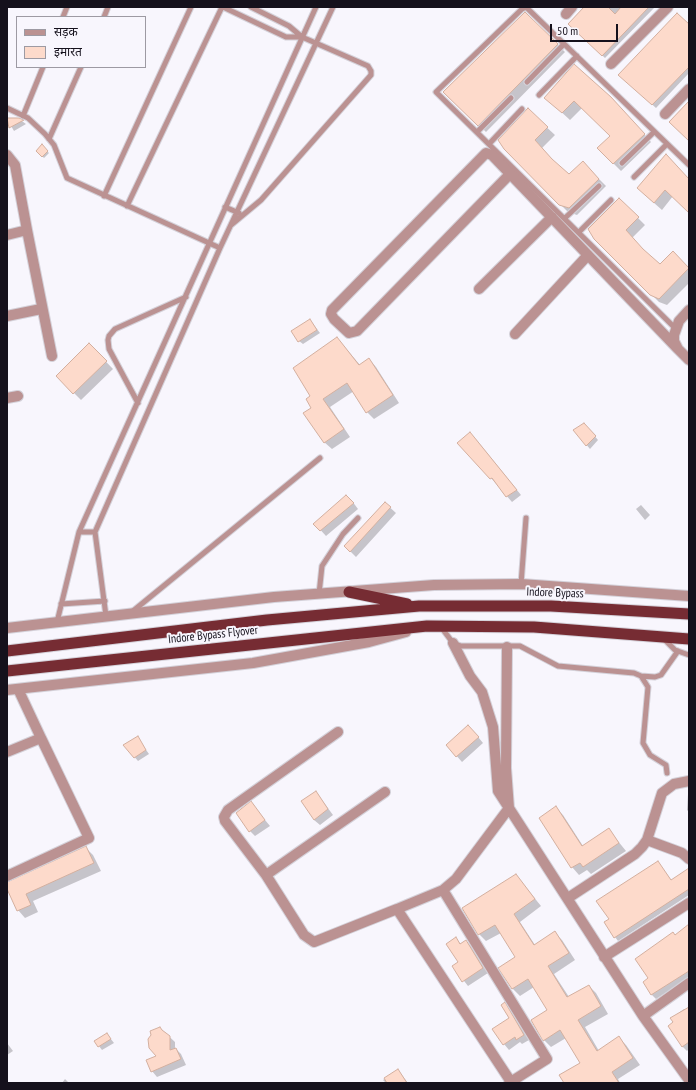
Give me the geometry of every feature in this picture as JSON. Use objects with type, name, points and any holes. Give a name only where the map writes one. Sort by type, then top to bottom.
[{"type":"highway","points":[[350,592],[419,606]]},
{"type":"highway","name":"Indore Bypass","points":[[419,606],[506,604],[689,614]]},
{"type":"highway","name":"Indore Bypass Flyover","points":[[7,651],[338,613],[419,606]]},
{"type":"highway","points":[[421,626],[534,627],[689,639]]},
{"type":"highway","name":"Indore Bypass Flyover","points":[[7,671],[421,626]]},
{"type":"street","points":[[611,64],[668,7]]},
{"type":"street","points":[[665,114],[689,89]]},
{"type":"street","points":[[510,174],[357,331],[349,333],[331,316],[332,310],[486,153],[492,155],[689,360]]},
{"type":"street","points":[[7,155],[15,164],[41,309],[52,356]]},
{"type":"street","points":[[479,289],[552,217]]},
{"type":"street","points":[[7,235],[27,230]]},
{"type":"street","points":[[515,334],[588,255]]},
{"type":"street","points":[[7,316],[41,309]]},
{"type":"street","points":[[678,349],[674,341],[675,328],[689,310]]},
{"type":"street","points":[[7,398],[18,396]]},
{"type":"street","points":[[7,628],[274,597],[434,585],[521,584],[689,596]]},
{"type":"street","points":[[7,690],[253,663],[369,642],[421,626]]},
{"type":"street","points":[[453,643],[470,676],[482,692],[493,727],[498,791],[643,1016],[686,1069],[689,1080]]},
{"type":"street","points":[[338,732],[226,813],[225,821],[266,874],[304,935],[314,942],[442,890],[456,879],[509,808],[506,768],[507,647]]},
{"type":"street","points":[[7,876],[89,838],[18,689]]},
{"type":"street","points":[[7,752],[41,738]]},
{"type":"street","points":[[568,898],[635,854],[647,840],[662,793],[674,784],[689,781]]},
{"type":"street","points":[[266,874],[385,792]]},
{"type":"street","points":[[647,840],[682,853],[689,859]]},
{"type":"street","points":[[397,909],[510,1082],[547,1059],[442,890]]},
{"type":"street","points":[[604,957],[689,903]]},
{"type":"street","points":[[643,1016],[689,984]]},
{"type":"lane","points":[[104,196],[191,7]]},
{"type":"lane","points":[[127,206],[223,7],[286,37],[302,37]]},
{"type":"lane","points":[[230,227],[261,200],[371,75],[371,71],[368,66],[302,37],[289,26],[251,7]]},
{"type":"lane","points":[[57,622],[79,532],[316,7]]},
{"type":"lane","points":[[106,616],[95,532],[236,212],[333,7]]},
{"type":"lane","points":[[675,328],[437,91],[524,7],[529,8],[689,165]]},
{"type":"lane","points":[[527,82],[564,44]]},
{"type":"lane","points":[[539,95],[577,56]]},
{"type":"lane","points":[[23,116],[43,68]]},
{"type":"lane","points":[[49,139],[82,68]]},
{"type":"lane","points":[[477,132],[511,98]]},
{"type":"lane","points":[[7,108],[28,118],[49,139],[54,145],[67,178],[220,248]]},
{"type":"lane","points":[[489,144],[522,109]]},
{"type":"lane","points":[[622,163],[654,132]]},
{"type":"lane","points":[[634,177],[667,144]]},
{"type":"lane","points":[[565,218],[599,186]]},
{"type":"lane","points":[[579,232],[611,200]]},
{"type":"lane","points":[[225,207],[243,215]]},
{"type":"lane","points":[[138,403],[109,348],[109,336],[115,329],[186,297]]},
{"type":"lane","points":[[131,613],[320,458]]},
{"type":"lane","points":[[319,594],[322,566],[343,534],[358,518]]},
{"type":"lane","points":[[521,584],[526,518]]},
{"type":"lane","points":[[79,532],[95,532]]},
{"type":"lane","points":[[61,604],[105,601]]},
{"type":"lane","points":[[440,626],[453,643],[471,647],[520,646],[558,666],[634,672],[641,676],[654,677],[661,675],[678,651]]},
{"type":"lane","points":[[662,637],[678,651],[689,655]]},
{"type":"lane","points":[[641,676],[648,687],[642,743],[650,754],[666,765],[667,773]]},
{"type":"building","points":[[584,7],[608,7],[615,14],[621,7],[649,7],[602,56],[568,24]]},
{"type":"building","points":[[525,12],[558,44],[478,126],[443,92]]},
{"type":"building","points":[[677,13],[689,24],[689,67],[652,105],[618,75]]},
{"type":"building","points":[[574,64],[611,97],[645,134],[613,164],[597,148],[610,136],[574,101],[562,113],[544,98]]},
{"type":"building","points":[[689,101],[689,141],[669,122]]},
{"type":"building","points":[[528,108],[548,127],[535,140],[552,159],[569,174],[583,161],[599,179],[569,208],[559,205],[504,149],[498,140]]},
{"type":"building","points":[[7,118],[19,118],[24,120],[9,128]]},
{"type":"building","points":[[42,144],[48,151],[42,157],[36,151]]},
{"type":"building","points":[[666,154],[689,179],[689,213],[665,190],[654,203],[637,188]]},
{"type":"building","points":[[619,198],[639,217],[626,230],[643,249],[660,264],[673,251],[689,268],[659,299],[650,295],[594,239],[588,229]]},
{"type":"building","points":[[310,319],[317,330],[298,342],[291,331]]},
{"type":"building","points":[[337,337],[359,365],[369,358],[393,395],[366,413],[347,383],[323,399],[344,429],[324,443],[303,413],[311,408],[306,399],[310,396],[293,368]]},
{"type":"building","points":[[89,343],[107,361],[73,394],[56,376]]},
{"type":"building","points":[[584,423],[596,436],[586,446],[573,430]]},
{"type":"building","points":[[470,432],[517,490],[506,497],[492,478],[490,479],[457,443]]},
{"type":"building","points":[[346,495],[354,503],[320,531],[313,524]]},
{"type":"building","points":[[385,502],[391,507],[350,552],[344,546]]},
{"type":"building","points":[[468,725],[479,737],[456,757],[446,745]]},
{"type":"building","points":[[138,736],[146,750],[134,758],[123,745]]},
{"type":"building","points":[[316,791],[328,809],[314,820],[301,801]]},
{"type":"building","points":[[251,801],[265,820],[249,832],[236,813]]},
{"type":"building","points":[[556,806],[582,846],[609,828],[619,843],[583,867],[580,863],[571,868],[539,818]]},
{"type":"building","points":[[86,846],[94,863],[26,894],[31,905],[17,911],[7,889],[7,882]]},
{"type":"building","points":[[658,861],[671,880],[689,868],[689,889],[614,938],[604,922],[609,919],[596,901]]},
{"type":"building","points":[[516,874],[535,899],[514,914],[534,945],[555,931],[569,953],[548,966],[567,997],[589,985],[601,1006],[578,1020],[597,1051],[619,1036],[633,1058],[612,1072],[619,1083],[564,1083],[559,1075],[580,1063],[560,1030],[543,1041],[531,1020],[547,1010],[528,979],[512,989],[498,968],[515,957],[495,925],[478,935],[462,908]]},
{"type":"building","points":[[689,924],[689,971],[651,995],[643,982],[648,978],[635,959],[673,932],[675,935]]},
{"type":"building","points":[[456,937],[460,944],[466,940],[483,968],[462,982],[452,966],[458,962],[446,944]]},
{"type":"building","points":[[505,1002],[524,1035],[516,1040],[515,1037],[503,1045],[492,1029],[509,1018],[501,1005]]},
{"type":"building","points":[[689,1007],[689,1042],[682,1047],[668,1026],[673,1022],[670,1018]]},
{"type":"building","points":[[160,1027],[170,1036],[170,1050],[176,1048],[181,1059],[151,1072],[146,1060],[156,1056],[149,1048],[148,1039],[151,1035],[150,1031]]},
{"type":"building","points":[[107,1033],[111,1039],[98,1047],[94,1041]]},
{"type":"building","points":[[398,1069],[407,1083],[387,1083],[384,1078]]}]
